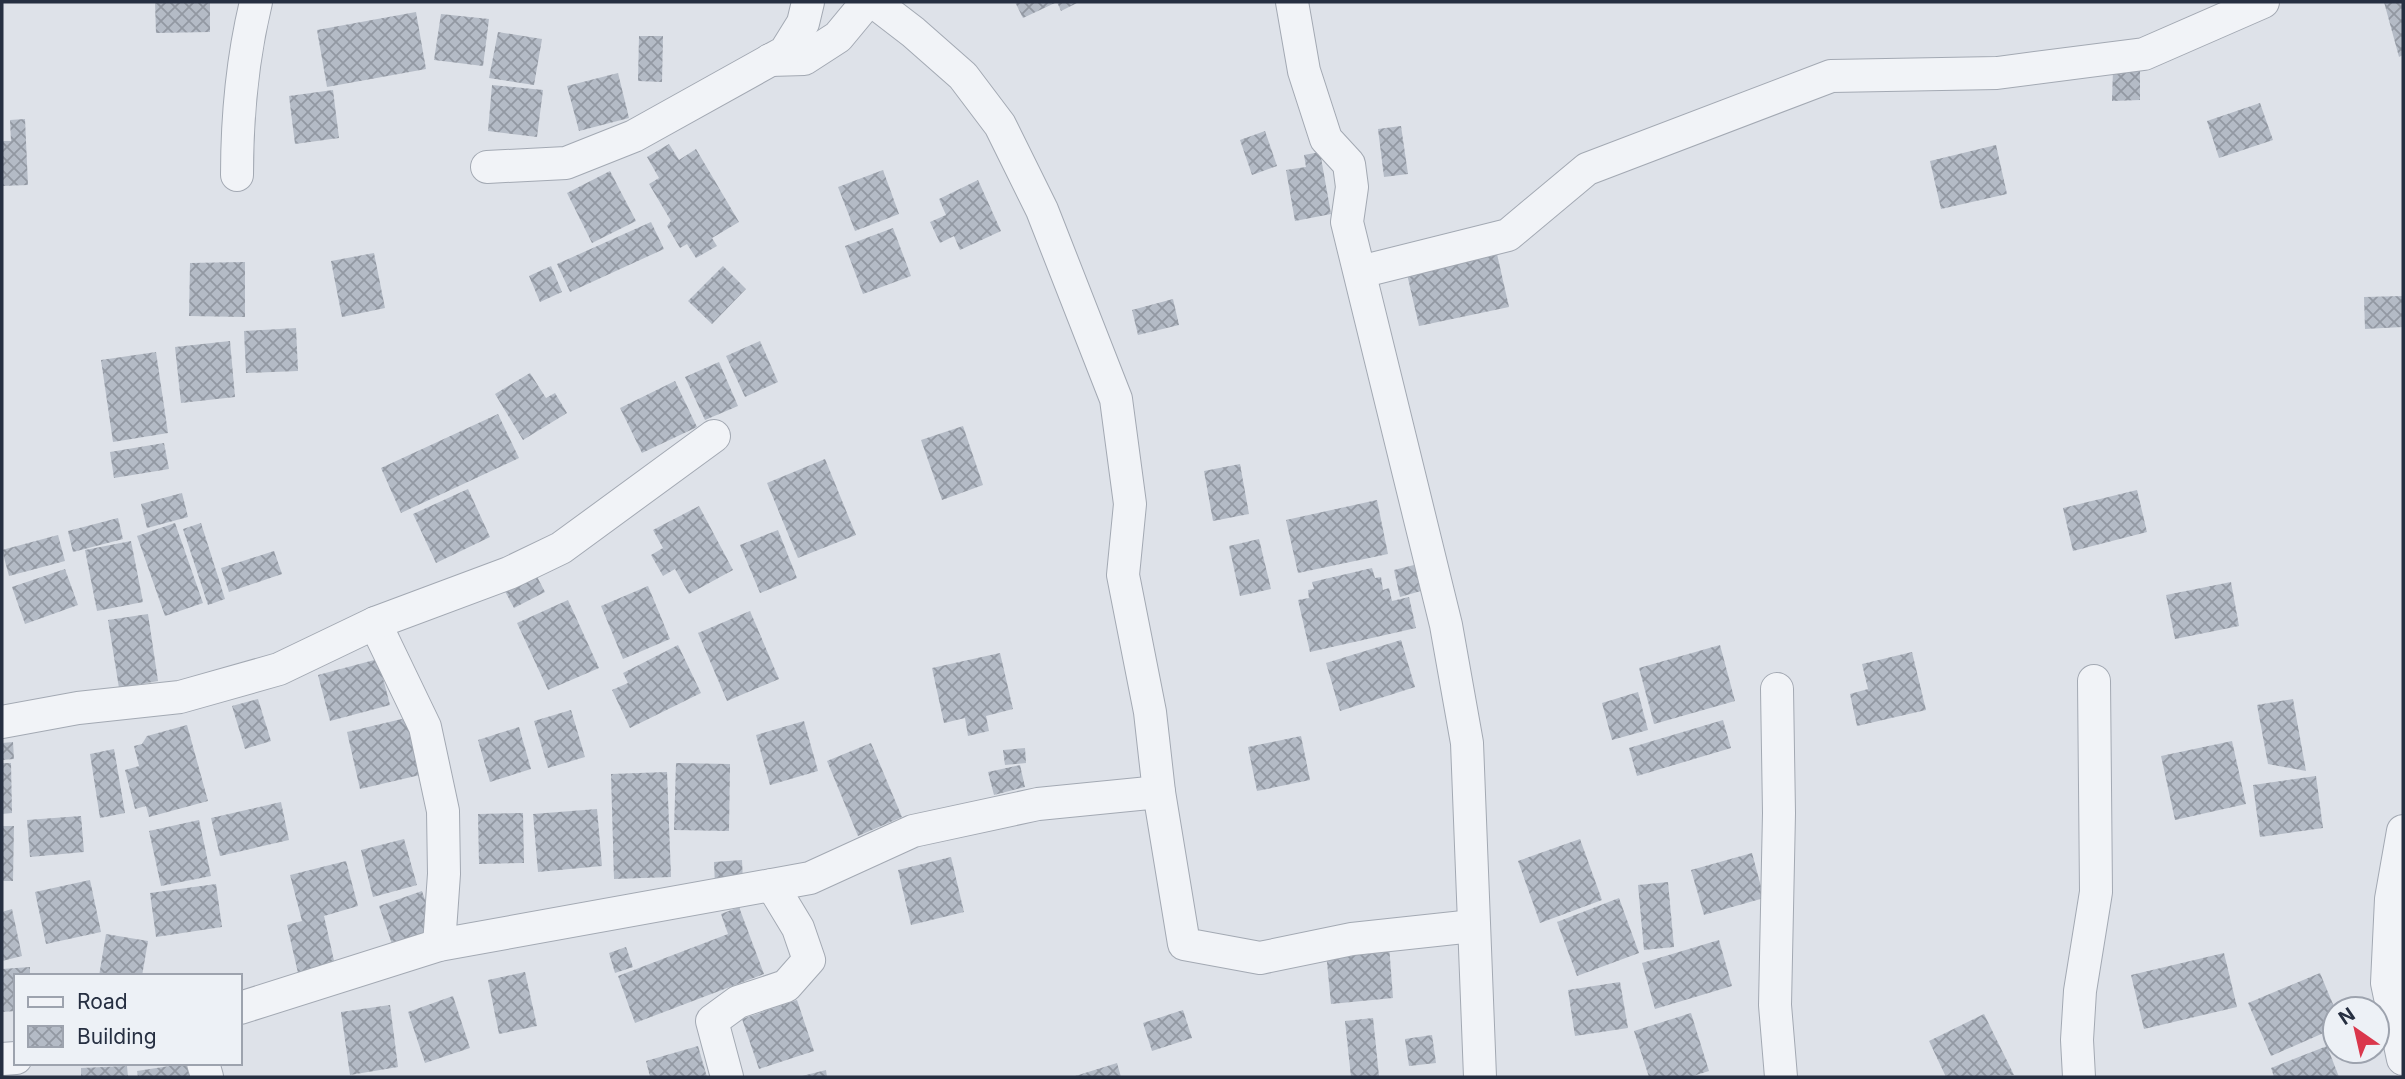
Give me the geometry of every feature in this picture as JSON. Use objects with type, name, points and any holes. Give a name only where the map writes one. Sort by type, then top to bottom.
[{"type":"street","points":[[237,176],[237,113],[246,42],[256,2]]},
{"type":"street","points":[[487,167],[566,163],[635,136],[785,52],[803,23],[808,2]]},
{"type":"street","points":[[770,60],[804,59],[838,37],[867,2]]},
{"type":"street","points":[[874,2],[963,76],[1000,125],[1042,210],[1116,399],[1129,504],[1123,575],[1150,712],[1159,792],[1184,944],[1261,958],[1352,939],[1473,926]]},
{"type":"street","points":[[1292,2],[1304,71],[1326,139],[1349,164],[1352,187],[1347,222],[1446,625],[1467,743],[1480,1077]]},
{"type":"street","points":[[1360,272],[1508,235],[1587,169],[1830,76],[1997,73],[2144,54],[2263,2]]},
{"type":"street","points":[[2,722],[78,708],[180,697],[279,669],[375,623],[509,573],[561,548],[713,436]]},
{"type":"street","points":[[375,623],[425,727],[443,811],[444,874],[439,945]]},
{"type":"street","points":[[2079,1077],[2077,1040],[2080,991],[2096,892],[2094,681]]},
{"type":"street","points":[[1777,690],[1779,894],[1775,1005],[1781,1077]]},
{"type":"street","points":[[242,1007],[439,945],[810,878],[913,831],[1038,804],[1159,792]]},
{"type":"street","points":[[2403,831],[2391,899],[2387,982],[2403,1059]]},
{"type":"street","points":[[727,1077],[712,1021],[738,1002],[786,986],[809,960],[798,928],[772,885]]},
{"type":"building","points":[[155,2],[210,2],[210,32],[156,33]]},
{"type":"building","points":[[1015,2],[1057,2],[1023,18]]},
{"type":"building","points":[[1057,2],[1079,2],[1061,11]]},
{"type":"building","points":[[2384,2],[2403,2],[2403,55],[2399,57]]},
{"type":"building","points":[[416,12],[426,69],[327,87],[317,30]]},
{"type":"building","points":[[441,14],[489,19],[483,66],[434,60]]},
{"type":"building","points":[[498,32],[542,39],[534,85],[489,78]]},
{"type":"building","points":[[639,36],[663,36],[662,82],[638,81]]},
{"type":"building","points":[[2113,70],[2140,70],[2140,100],[2112,101]]},
{"type":"building","points":[[618,73],[629,118],[579,131],[567,86]]},
{"type":"building","points":[[492,85],[543,90],[537,137],[488,131]]},
{"type":"building","points":[[333,90],[339,138],[295,144],[289,96]]},
{"type":"building","points":[[2260,103],[2273,140],[2219,158],[2207,121]]},
{"type":"building","points":[[25,119],[28,185],[2,186],[2,141],[11,141],[10,120]]},
{"type":"building","points":[[1401,126],[1408,174],[1384,177],[1378,129]]},
{"type":"building","points":[[1265,131],[1277,166],[1252,175],[1240,140]]},
{"type":"building","points":[[669,144],[679,160],[696,149],[739,222],[712,238],[717,246],[696,258],[687,244],[680,248],[667,226],[671,221],[649,184],[659,178],[647,157]]},
{"type":"building","points":[[1996,145],[2007,194],[1941,209],[1930,161]]},
{"type":"building","points":[[1320,152],[1331,214],[1295,221],[1286,170],[1306,167],[1304,155]]},
{"type":"building","points":[[883,170],[899,214],[855,231],[838,187]]},
{"type":"building","points":[[610,171],[636,221],[592,243],[567,193]]},
{"type":"building","points":[[978,180],[1001,231],[960,250],[954,236],[940,243],[930,222],[946,215],[939,199]]},
{"type":"building","points":[[651,222],[664,249],[570,292],[557,264]]},
{"type":"building","points":[[893,228],[911,276],[863,294],[845,246]]},
{"type":"building","points":[[374,253],[385,308],[342,317],[331,261]]},
{"type":"building","points":[[1497,254],[1509,307],[1419,326],[1407,274]]},
{"type":"building","points":[[245,262],[245,317],[189,316],[190,263]]},
{"type":"building","points":[[551,266],[562,292],[540,302],[529,276]]},
{"type":"building","points":[[723,266],[746,289],[712,324],[688,301]]},
{"type":"building","points":[[2403,296],[2403,327],[2365,329],[2364,297]]},
{"type":"building","points":[[1173,299],[1179,325],[1138,335],[1132,310]]},
{"type":"building","points":[[296,328],[298,371],[246,373],[244,331]]},
{"type":"building","points":[[230,341],[235,397],[181,403],[175,347]]},
{"type":"building","points":[[760,341],[778,382],[745,397],[726,356]]},
{"type":"building","points":[[156,352],[168,433],[113,442],[101,360]]},
{"type":"building","points":[[719,362],[738,406],[705,420],[685,377]]},
{"type":"building","points":[[530,373],[546,398],[555,393],[567,413],[523,440],[495,394]]},
{"type":"building","points":[[675,381],[697,427],[642,453],[620,408]]},
{"type":"building","points":[[498,414],[519,458],[401,513],[381,468]]},
{"type":"building","points":[[963,426],[983,485],[942,500],[921,440]]},
{"type":"building","points":[[164,443],[169,469],[114,478],[110,452]]},
{"type":"building","points":[[825,459],[856,535],[798,558],[767,483]]},
{"type":"building","points":[[1240,464],[1249,514],[1213,521],[1204,471]]},
{"type":"building","points":[[468,489],[490,537],[436,563],[413,514]]},
{"type":"building","points":[[2137,490],[2147,532],[2073,551],[2063,508]]},
{"type":"building","points":[[182,493],[188,517],[147,528],[141,504]]},
{"type":"building","points":[[1377,500],[1388,554],[1298,573],[1286,520]]},
{"type":"building","points":[[699,506],[733,570],[689,594],[675,569],[663,576],[651,555],[663,548],[653,530]]},
{"type":"building","points":[[118,518],[123,539],[73,552],[68,531]]},
{"type":"building","points":[[175,523],[203,603],[165,616],[137,536]]},
{"type":"building","points":[[201,523],[225,599],[208,605],[183,529]]},
{"type":"building","points":[[778,530],[797,578],[760,593],[740,545]]},
{"type":"building","points":[[58,535],[65,561],[9,576],[2,550]]},
{"type":"building","points":[[1259,539],[1271,589],[1240,596],[1229,546]]},
{"type":"building","points":[[131,541],[143,602],[97,611],[85,550]]},
{"type":"building","points":[[274,551],[282,574],[229,592],[221,568]]},
{"type":"building","points":[[1414,565],[1421,591],[1400,597],[1394,570]]},
{"type":"building","points":[[532,567],[545,592],[514,608],[501,584]]},
{"type":"building","points":[[1372,568],[1375,578],[1381,577],[1383,590],[1389,588],[1392,601],[1409,597],[1416,628],[1310,652],[1298,600],[1309,598],[1308,590],[1314,589],[1312,582]]},
{"type":"building","points":[[65,569],[78,605],[25,624],[12,587]]},
{"type":"building","points":[[2231,582],[2239,626],[2175,639],[2166,595]]},
{"type":"building","points":[[648,586],[670,639],[623,659],[601,606]]},
{"type":"building","points":[[568,600],[599,668],[548,690],[517,623]]},
{"type":"building","points":[[750,611],[779,679],[727,701],[698,633]]},
{"type":"building","points":[[148,614],[158,681],[119,688],[108,620]]},
{"type":"building","points":[[1401,640],[1415,687],[1340,711],[1326,663]]},
{"type":"building","points":[[678,645],[701,693],[630,728],[612,690],[628,683],[623,673]]},
{"type":"building","points":[[1720,645],[1735,701],[1654,724],[1639,668]]},
{"type":"building","points":[[1912,652],[1926,710],[1857,726],[1850,694],[1868,689],[1862,664]]},
{"type":"building","points":[[1000,653],[1013,709],[986,716],[989,731],[968,736],[965,718],[944,723],[932,668]]},
{"type":"building","points":[[378,659],[390,705],[330,721],[318,675]]},
{"type":"building","points":[[1638,692],[1648,730],[1612,740],[1602,703]]},
{"type":"building","points":[[258,699],[271,741],[245,749],[232,706]]},
{"type":"building","points":[[2293,699],[2306,771],[2268,764],[2257,705]]},
{"type":"building","points":[[571,710],[585,757],[548,768],[534,721]]},
{"type":"building","points":[[406,718],[420,775],[360,789],[347,732]]},
{"type":"building","points":[[1723,720],[1731,748],[1637,776],[1629,748]]},
{"type":"building","points":[[804,721],[818,771],[770,785],[756,735]]},
{"type":"building","points":[[187,725],[208,801],[149,817],[146,806],[135,809],[125,770],[139,766],[134,746],[142,744],[147,736]]},
{"type":"building","points":[[519,727],[531,769],[490,782],[478,740]]},
{"type":"building","points":[[1301,736],[1310,780],[1257,791],[1248,747]]},
{"type":"building","points":[[2232,741],[2246,804],[2175,820],[2161,756]]},
{"type":"building","points":[[13,742],[14,759],[2,760],[2,743]]},
{"type":"building","points":[[871,743],[902,817],[858,836],[827,761]]},
{"type":"building","points":[[1025,748],[1026,763],[1005,765],[1003,750]]},
{"type":"building","points":[[114,749],[125,813],[100,818],[90,754]]},
{"type":"building","points":[[2,763],[11,763],[12,813],[2,814]]},
{"type":"building","points":[[676,763],[730,764],[729,831],[674,830]]},
{"type":"building","points":[[1020,765],[1025,787],[994,795],[988,772]]},
{"type":"building","points":[[667,772],[671,877],[614,879],[611,774]]},
{"type":"building","points":[[2316,776],[2323,828],[2260,837],[2253,785]]},
{"type":"building","points":[[281,802],[289,840],[220,856],[211,818]]},
{"type":"building","points":[[597,809],[602,866],[538,872],[533,814]]},
{"type":"building","points":[[523,813],[524,863],[479,864],[478,814]]},
{"type":"building","points":[[81,816],[84,852],[30,857],[27,820]]},
{"type":"building","points":[[199,820],[211,876],[161,886],[149,831]]},
{"type":"building","points":[[2,826],[14,826],[13,881],[2,881]]},
{"type":"building","points":[[404,839],[417,885],[373,897],[361,850]]},
{"type":"building","points":[[1580,839],[1602,900],[1540,923],[1518,861]]},
{"type":"building","points":[[1752,853],[1764,898],[1704,915],[1691,870]]},
{"type":"building","points":[[951,857],[964,912],[911,925],[898,870]]},
{"type":"building","points":[[742,860],[743,883],[715,885],[714,862]]},
{"type":"building","points":[[346,861],[358,906],[324,916],[335,965],[298,973],[287,925],[302,921],[290,875]]},
{"type":"building","points":[[90,880],[101,932],[46,944],[35,892]]},
{"type":"building","points":[[1668,882],[1674,947],[1644,950],[1638,885]]},
{"type":"building","points":[[216,884],[222,927],[156,937],[150,893]]},
{"type":"building","points":[[422,891],[435,929],[392,944],[379,906]]},
{"type":"building","points":[[1619,898],[1639,953],[1577,976],[1557,922]]},
{"type":"building","points":[[739,907],[764,974],[635,1023],[618,976],[728,934],[721,914]]},
{"type":"building","points":[[12,909],[22,956],[2,961],[2,912]]},
{"type":"building","points":[[106,934],[148,941],[142,974],[99,974]]},
{"type":"building","points":[[1719,940],[1732,986],[1655,1009],[1642,963]]},
{"type":"building","points":[[1389,945],[1393,998],[1331,1004],[1326,952]]},
{"type":"building","points":[[626,947],[633,967],[615,973],[609,953]]},
{"type":"building","points":[[2224,953],[2237,1007],[2144,1029],[2131,975]]},
{"type":"building","points":[[30,967],[30,974],[14,974],[14,1011],[2,1012],[2,969]]},
{"type":"building","points":[[525,972],[537,1026],[499,1034],[488,980]]},
{"type":"building","points":[[2320,973],[2329,995],[2321,995],[2321,1034],[2271,1056],[2248,1003]]},
{"type":"building","points":[[1620,982],[1628,1028],[1575,1036],[1568,990]]},
{"type":"building","points":[[453,996],[470,1048],[425,1063],[408,1012]]},
{"type":"building","points":[[797,1000],[814,1051],[759,1069],[742,1019]]},
{"type":"building","points":[[390,1005],[398,1067],[350,1075],[341,1012]]},
{"type":"building","points":[[1183,1010],[1192,1038],[1152,1051],[1143,1023]]},
{"type":"building","points":[[1691,1013],[1709,1071],[1690,1077],[1649,1077],[1634,1031]]},
{"type":"building","points":[[1984,1014],[2014,1075],[1946,1077],[1929,1041]]},
{"type":"building","points":[[1373,1018],[1379,1076],[1351,1077],[1345,1021]]},
{"type":"building","points":[[1432,1035],[1436,1063],[1409,1066],[1405,1039]]},
{"type":"building","points":[[698,1046],[707,1077],[650,1077],[646,1061]]},
{"type":"building","points":[[2321,1048],[2321,1065],[2334,1065],[2339,1077],[2274,1077],[2271,1068]]},
{"type":"building","points":[[1117,1063],[1121,1077],[1072,1077]]},
{"type":"building","points":[[189,1065],[191,1077],[138,1077],[137,1071]]},
{"type":"building","points":[[127,1066],[128,1077],[81,1077],[81,1068]]},
{"type":"building","points":[[826,1070],[827,1077],[802,1077],[802,1076]]}]
